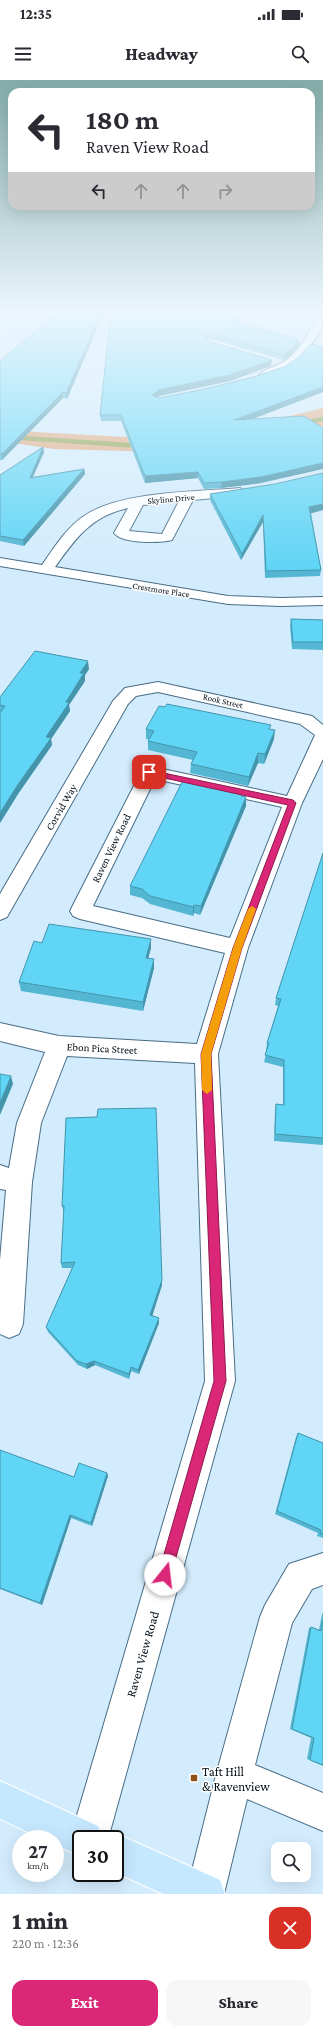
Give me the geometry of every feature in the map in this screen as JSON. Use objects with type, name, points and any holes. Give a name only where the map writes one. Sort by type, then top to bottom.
[{"type":"main road","points":[[0,1800],[72,1833]]},
{"type":"main road","points":[[124,1856],[206,1894]]},
{"type":"street","name":"Skyline Drive","points":[[45,570],[73,532],[89,518],[114,506],[255,489]]},
{"type":"street","points":[[138,502],[121,533],[125,535],[158,539],[167,537],[187,498]]},
{"type":"street","name":"Crestmore Place","points":[[0,562],[228,600],[280,602],[323,601]]},
{"type":"street","name":"Rook Street","points":[[121,701],[131,692],[158,687],[306,720],[323,735]]},
{"type":"street","name":"Corvid Way","points":[[0,912],[121,701]]},
{"type":"street","name":"Raven View Road","points":[[92,1830],[220,1381],[206,1054],[237,948],[293,803],[318,753],[323,735]]},
{"type":"street","name":"Raven View Road","points":[[237,948],[80,911],[149,772],[293,803]]},
{"type":"street","name":"Ebon Pica Street","points":[[0,1032],[59,1046],[206,1054]]},
{"type":"street","points":[[9,1324],[10,1180],[29,1123],[59,1046]]},
{"type":"street","points":[[206,1894],[234,1775],[277,1617],[300,1576],[323,1569]]},
{"type":"street","points":[[234,1775],[323,1812]]},
{"type":"shaded area","points":[[323,408],[323,426],[198,453],[54,449],[0,441],[0,427],[36,432],[163,439],[211,435]]},
{"type":"building","points":[[0,395],[60,395],[2,454],[0,454]]},
{"type":"building","points":[[102,395],[152,395],[159,398],[176,395],[302,395],[234,420],[304,416],[323,428],[323,463],[261,477],[222,482],[204,483],[198,472],[145,476],[121,415],[100,415]]},
{"type":"building","points":[[43,447],[30,478],[84,469],[23,540],[0,536],[0,475]]},
{"type":"building","points":[[323,473],[323,504],[309,507],[321,570],[266,571],[263,515],[242,554],[210,494],[275,484]]},
{"type":"building","points":[[291,619],[323,620],[323,642],[293,642]]},
{"type":"building","points":[[35,651],[88,661],[80,673],[84,673],[66,702],[69,703],[46,737],[51,738],[0,813],[0,713],[5,706],[0,705],[0,697]]},
{"type":"building","points":[[167,704],[271,725],[269,729],[275,730],[265,754],[258,753],[249,777],[191,764],[197,752],[148,741],[154,731],[146,729],[159,706],[165,707]]},
{"type":"building","points":[[184,778],[243,791],[241,796],[246,797],[201,906],[194,905],[193,907],[150,896],[142,889],[130,886]]},
{"type":"building","points":[[323,853],[323,1138],[275,1134],[276,1104],[284,1105],[284,1060],[265,1055],[269,1043],[267,1043],[281,999],[276,998]]},
{"type":"building","points":[[49,924],[151,939],[146,958],[154,959],[143,1002],[19,982],[34,941],[42,943]]},
{"type":"building","points":[[0,1074],[11,1076],[0,1103]]},
{"type":"building","points":[[156,1108],[162,1280],[150,1315],[159,1318],[138,1370],[131,1367],[129,1374],[94,1361],[86,1364],[77,1361],[46,1327],[75,1262],[61,1263],[66,1118],[97,1117],[98,1109]]},
{"type":"building","points":[[298,1433],[323,1443],[323,1534],[320,1533],[321,1530],[277,1511]]},
{"type":"building","points":[[0,1450],[74,1477],[79,1463],[107,1473],[91,1523],[70,1515],[40,1603],[0,1588]]},
{"type":"building","points":[[323,1620],[323,1765],[310,1760],[314,1738],[292,1729],[311,1627],[321,1631]]},
{"type":"waterway","points":[[300,424],[323,419]]},
{"type":"waterway","points":[[0,434],[23,438],[142,446],[136,446]]},
{"type":"slow traffic","points":[[207,1090],[206,1054],[237,948],[252,909]]},
{"type":"place","name":"Taft Hill & Ravenview","points":[[194,1778]]},
{"type":"route","points":[[149,772],[293,803],[237,948],[206,1054],[220,1381],[165,1575]]}]
